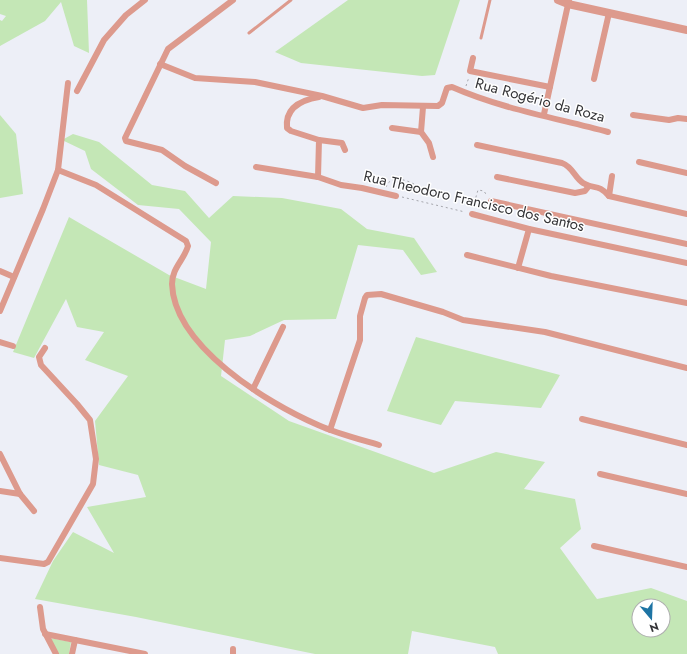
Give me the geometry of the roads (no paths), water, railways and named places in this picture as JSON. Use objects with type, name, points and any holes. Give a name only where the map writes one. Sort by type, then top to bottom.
[{"type":"street","points":[[77,92],[104,40],[126,15],[145,0]]},
{"type":"street","points":[[216,183],[185,166],[162,150],[126,141],[125,138],[160,64],[171,46],[233,0]]},
{"type":"street","points":[[558,0],[687,30]]},
{"type":"street","points":[[544,114],[569,2]]},
{"type":"street","points":[[594,79],[609,13]]},
{"type":"street","points":[[472,58],[470,71],[550,87]]},
{"type":"street","points":[[160,64],[195,78],[255,82],[322,96],[363,108],[382,106],[423,107],[420,132]]},
{"type":"street","points":[[0,311],[44,209],[58,170],[68,82]]},
{"type":"street","name":"Rua Rogério da Roza","points":[[423,107],[438,106],[442,103],[447,88],[452,87],[507,107],[544,114],[608,132]]},
{"type":"street","points":[[322,96],[303,100],[297,104],[290,114],[287,122],[287,128],[291,131],[319,140],[342,143],[345,150]]},
{"type":"street","points":[[633,115],[669,120],[678,118],[687,119]]},
{"type":"street","points":[[392,128],[420,132],[429,143],[433,157]]},
{"type":"street","points":[[318,177],[319,140]]},
{"type":"street","points":[[477,145],[562,163],[569,166],[582,182],[589,186],[601,188],[609,196],[687,214]]},
{"type":"street","points":[[639,162],[687,173]]},
{"type":"street","name":"Rua Theodoro Francisco dos Santos","points":[[256,167],[318,177],[342,185],[396,196]]},
{"type":"street","points":[[58,170],[96,185],[186,241],[188,246],[187,250],[173,273],[174,300],[180,316],[195,338],[222,367],[253,390],[297,415],[330,430],[379,445]]},
{"type":"street","points":[[609,196],[612,176]]},
{"type":"street","points":[[497,177],[575,193],[585,191],[589,186]]},
{"type":"street","points":[[491,201],[687,244]]},
{"type":"street","name":"Rua Theodoro Francisco dos Santos","points":[[472,214],[529,229],[687,262]]},
{"type":"street","points":[[518,268],[529,229]]},
{"type":"street","points":[[467,255],[518,268],[687,303]]},
{"type":"street","points":[[0,271],[14,277]]},
{"type":"street","points":[[330,430],[360,340],[360,316],[367,295],[381,294],[443,312],[463,320],[545,332],[687,368]]},
{"type":"street","points":[[253,390],[283,327]]},
{"type":"street","points":[[0,342],[13,346]]},
{"type":"street","points":[[0,558],[44,564],[48,562],[93,484],[96,459],[90,420],[41,365],[39,357],[45,348]]},
{"type":"street","points":[[582,419],[687,445]]},
{"type":"street","points":[[0,454],[20,494],[34,511]]},
{"type":"street","points":[[600,474],[687,494]]},
{"type":"street","points":[[0,491],[20,494]]},
{"type":"street","points":[[594,546],[687,567]]},
{"type":"street","points":[[40,607],[45,634],[56,654]]},
{"type":"street","points":[[45,634],[145,654]]},
{"type":"street","points":[[72,654],[75,640]]},
{"type":"lane","points":[[249,33],[291,0]]},
{"type":"lane","points":[[481,38],[490,0]]}]
